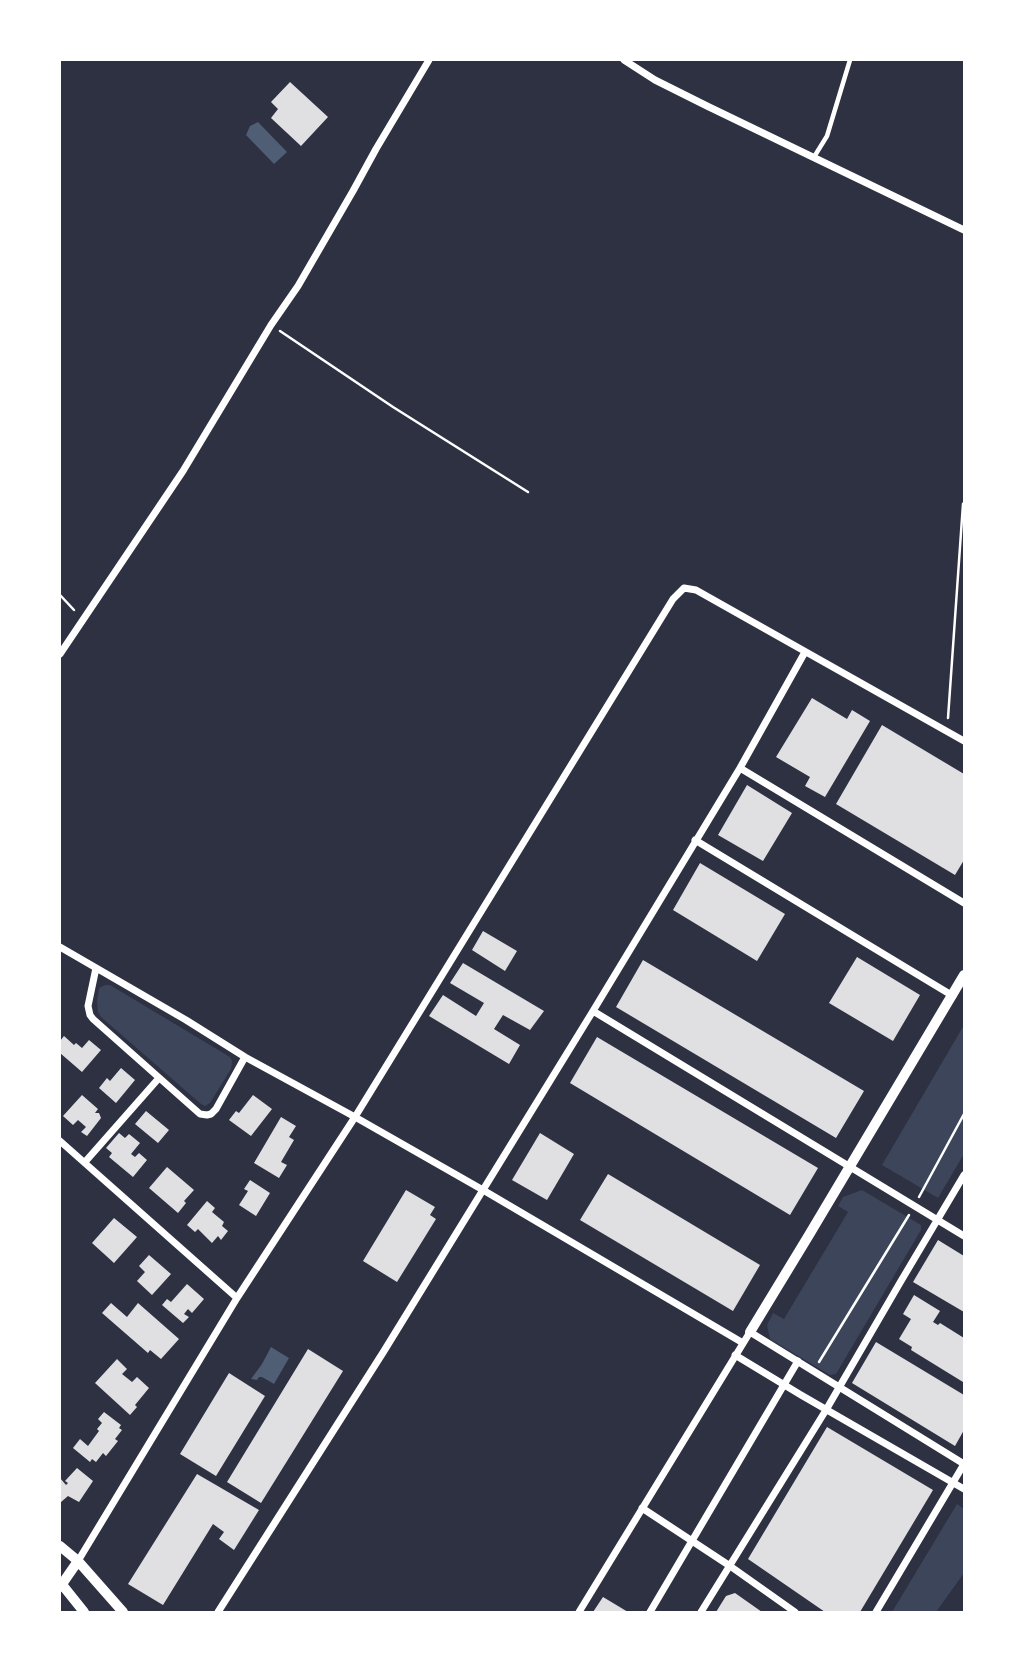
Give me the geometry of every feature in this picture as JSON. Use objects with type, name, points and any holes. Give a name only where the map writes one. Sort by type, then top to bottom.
[{"type":"street","points":[[60,654],[183,471],[271,325],[298,286],[429,60]]},
{"type":"street","points":[[624,60],[655,80],[964,230]]},
{"type":"street","points":[[84,1612],[60,1584],[78,1561],[237,1298],[355,1117],[673,599],[684,587],[696,590],[964,741]]},
{"type":"street","points":[[219,1612],[384,1351],[593,1011],[740,768],[805,652]]},
{"type":"street","points":[[740,768],[964,903]]},
{"type":"street","points":[[695,840],[953,996]]},
{"type":"street","points":[[60,947],[743,1343]]},
{"type":"street","points":[[96,968],[88,1006],[90,1015],[200,1114],[211,1114],[216,1109],[246,1057]]},
{"type":"street","points":[[579,1612],[964,975]]},
{"type":"street","points":[[593,1011],[964,1236]]},
{"type":"street","points":[[85,1162],[159,1078]]},
{"type":"street","points":[[60,1141],[237,1298]]},
{"type":"street","points":[[701,1612],[826,1410],[964,1175]]},
{"type":"street","points":[[750,1332],[964,1464],[876,1612]]},
{"type":"street","points":[[735,1355],[964,1489]]},
{"type":"street","points":[[650,1612],[798,1361]]},
{"type":"street","points":[[642,1508],[794,1612]]},
{"type":"street","points":[[60,1546],[78,1561],[123,1612]]},
{"type":"lane","points":[[814,158],[827,136],[850,60]]},
{"type":"path","points":[[271,325],[393,407],[528,492]]},
{"type":"path","points":[[947,731],[964,503]]},
{"type":"path","points":[[60,595],[83,619]]},
{"type":"path","points":[[814,1371],[914,1206],[964,1114]]},
{"type":"shaded area","points":[[258,122],[287,152],[274,164],[246,135],[250,126]]},
{"type":"shaded area","points":[[110,985],[230,1057],[231,1069],[210,1103],[205,1106],[201,1104],[101,1017],[97,1001],[99,988]]},
{"type":"shaded area","points":[[964,1025],[964,1154],[938,1198],[882,1165]]},
{"type":"shaded area","points":[[862,1190],[921,1225],[921,1230],[836,1374],[830,1375],[770,1339],[767,1325],[773,1313],[784,1319],[848,1212],[838,1206],[843,1197]]},
{"type":"shaded area","points":[[271,1347],[289,1358],[274,1384],[262,1377],[251,1379],[262,1364]]},
{"type":"shaded area","points":[[957,1504],[964,1509],[964,1573],[936,1612],[892,1612]]},
{"type":"building","points":[[290,82],[328,117],[301,146],[271,118],[278,109],[271,102]]},
{"type":"building","points":[[812,698],[847,719],[852,710],[870,721],[825,797],[805,786],[810,777],[776,757]]},
{"type":"building","points":[[882,725],[964,774],[964,860],[955,875],[836,804]]},
{"type":"building","points":[[747,785],[792,813],[763,861],[718,835]]},
{"type":"building","points":[[700,863],[785,914],[757,961],[673,910]]},
{"type":"building","points":[[483,931],[517,951],[505,971],[472,950]]},
{"type":"building","points":[[857,957],[920,995],[893,1041],[829,1003]]},
{"type":"building","points":[[643,960],[864,1091],[836,1138],[616,1007]]},
{"type":"building","points":[[463,963],[544,1011],[530,1030],[503,1015],[494,1029],[520,1045],[509,1064],[429,1016],[443,995],[476,1016],[484,1003],[450,983]]},
{"type":"building","points":[[64,1036],[82,1048],[89,1040],[101,1050],[82,1072],[60,1053],[60,1041]]},
{"type":"building","points":[[597,1037],[818,1168],[790,1215],[570,1083]]},
{"type":"building","points":[[121,1068],[135,1080],[116,1103],[99,1088],[107,1078],[110,1081]]},
{"type":"building","points":[[82,1095],[98,1109],[95,1113],[99,1113],[101,1118],[87,1136],[81,1132],[86,1127],[78,1120],[73,1125],[63,1116]]},
{"type":"building","points":[[253,1095],[272,1109],[251,1136],[229,1120],[236,1111],[239,1113]]},
{"type":"building","points":[[146,1111],[169,1130],[158,1143],[135,1124]]},
{"type":"building","points":[[281,1117],[296,1126],[289,1137],[294,1140],[281,1162],[287,1165],[279,1178],[254,1163]]},
{"type":"building","points":[[119,1133],[125,1138],[129,1134],[140,1143],[131,1154],[135,1157],[139,1153],[147,1160],[133,1177],[109,1157],[112,1153],[106,1148]]},
{"type":"building","points":[[540,1133],[574,1154],[547,1200],[512,1180]]},
{"type":"building","points":[[167,1167],[194,1190],[178,1213],[149,1188]]},
{"type":"building","points":[[608,1174],[760,1265],[733,1311],[580,1220]]},
{"type":"building","points":[[250,1180],[270,1193],[256,1216],[239,1205],[248,1191],[244,1189]]},
{"type":"building","points":[[406,1190],[435,1207],[430,1215],[436,1219],[397,1282],[363,1261]]},
{"type":"building","points":[[207,1201],[215,1208],[212,1212],[224,1222],[222,1226],[228,1231],[221,1240],[218,1236],[212,1243],[198,1229],[195,1232],[187,1225]]},
{"type":"building","points":[[114,1218],[137,1237],[114,1263],[92,1243]]},
{"type":"building","points":[[938,1240],[964,1256],[964,1312],[913,1282]]},
{"type":"building","points":[[149,1255],[171,1274],[152,1295],[137,1281],[145,1272],[139,1266]]},
{"type":"building","points":[[187,1284],[204,1299],[192,1313],[188,1309],[184,1314],[189,1317],[183,1323],[162,1305],[167,1299],[171,1302]]},
{"type":"building","points":[[914,1295],[940,1311],[933,1322],[938,1325],[940,1323],[964,1338],[963,1382],[911,1350],[912,1347],[899,1339],[911,1319],[903,1314]]},
{"type":"building","points":[[111,1303],[127,1317],[138,1303],[179,1339],[161,1359],[150,1350],[148,1353],[102,1313]]},
{"type":"building","points":[[876,1342],[964,1395],[964,1430],[955,1446],[852,1383]]},
{"type":"building","points":[[308,1349],[343,1371],[261,1503],[227,1482]]},
{"type":"building","points":[[117,1359],[127,1369],[122,1374],[132,1382],[137,1377],[149,1388],[130,1415],[95,1383]]},
{"type":"building","points":[[229,1373],[265,1396],[216,1476],[180,1454]]},
{"type":"building","points":[[104,1412],[121,1425],[119,1428],[122,1430],[115,1439],[118,1441],[106,1456],[103,1453],[96,1462],[92,1459],[90,1462],[73,1448],[80,1439],[88,1446],[99,1431],[97,1429],[102,1423],[98,1419]]},
{"type":"building","points":[[827,1427],[933,1490],[860,1612],[825,1612],[748,1559]]},
{"type":"building","points":[[77,1468],[93,1481],[79,1502],[68,1496],[61,1502],[60,1478],[66,1485],[68,1483],[65,1481]]},
{"type":"building","points":[[197,1474],[259,1510],[234,1550],[219,1539],[224,1532],[213,1524],[163,1605],[128,1584]]},
{"type":"building","points":[[735,1593],[762,1612],[716,1612],[726,1596]]},
{"type":"building","points":[[603,1597],[628,1612],[593,1612]]}]
